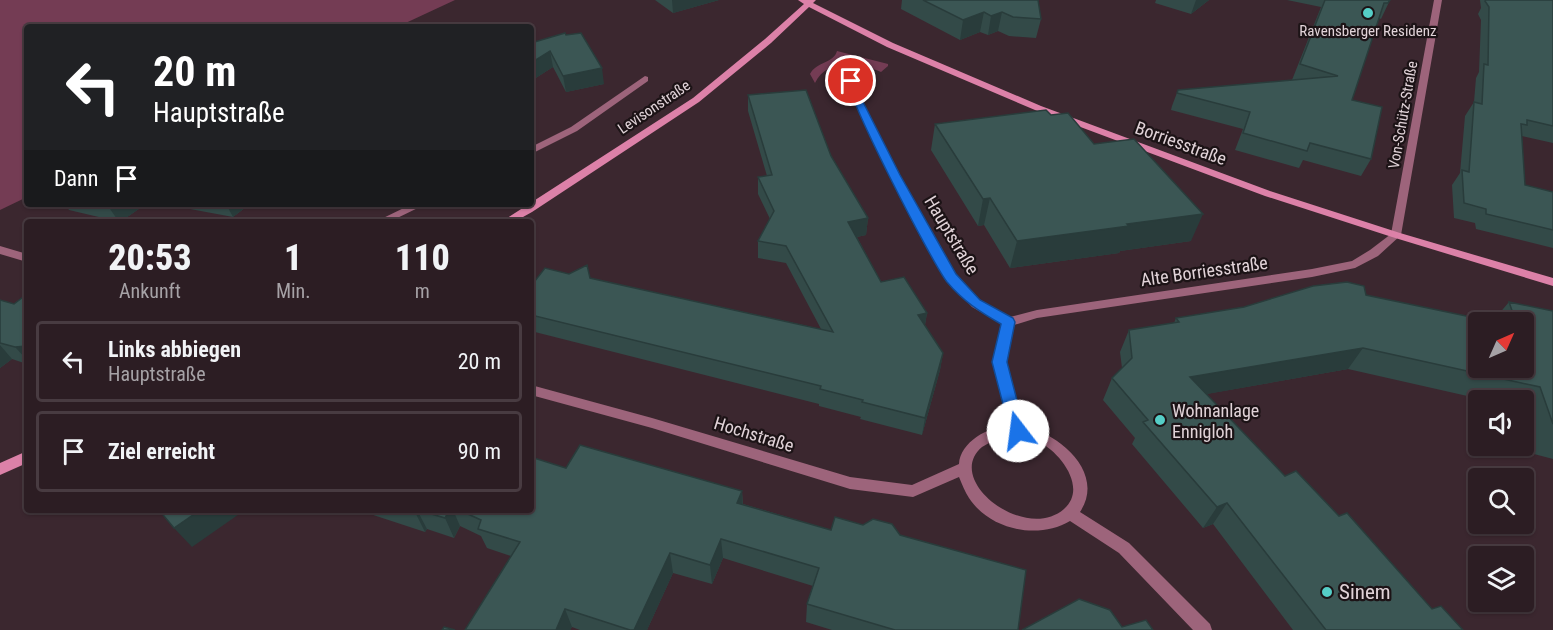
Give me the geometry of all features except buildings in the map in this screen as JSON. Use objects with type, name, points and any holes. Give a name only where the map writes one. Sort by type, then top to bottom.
[{"type":"main road","name":"Borriesstraße","points":[[808,1],[890,45],[1038,108],[1269,194],[1553,282]]},
{"type":"main road","name":"Levisonstraße","points":[[534,206],[696,100],[808,1]]},
{"type":"main road","name":"Levisonstraße","points":[[512,219],[533,207]]},
{"type":"main road","points":[[0,469],[24,458]]},
{"type":"street","name":"Von-Schütz-Straße","points":[[1396,235],[1438,0]]},
{"type":"street","points":[[534,149],[574,129],[645,79]]},
{"type":"street","name":"Hauptstraße","points":[[851,81],[855,96],[894,175],[951,277],[975,304],[1009,322]]},
{"type":"street","points":[[387,219],[414,207]]},
{"type":"street","name":"Alte Borriesstraße","points":[[1009,322],[1037,314],[1312,273],[1355,264],[1374,254],[1396,235]]},
{"type":"street","points":[[0,250],[24,257]]},
{"type":"street","points":[[1009,322],[999,362],[1018,431]]},
{"type":"street","name":"Hochstraße","points":[[534,391],[652,423],[850,483],[913,491],[964,468]]},
{"type":"street","points":[[1001,431],[1018,431],[1036,435],[1052,443],[1067,455],[1077,469],[1080,485],[1079,500],[1070,513],[1058,521],[1041,525],[1023,524],[1004,519],[988,510],[975,497],[967,483],[964,468],[966,455],[974,444],[986,436],[1001,431]]},
{"type":"street","points":[[1070,513],[1124,548],[1204,630]]},
{"type":"shaded area","points":[[0,0],[455,0],[403,24],[24,24],[24,198],[0,210]]},
{"type":"shaded area","points":[[837,51],[888,64],[888,66],[881,72],[864,66],[835,66],[827,69],[815,83],[810,74],[816,67],[832,58]]},
{"type":"place","name":"Ravensberger Residenz","points":[[1368,13]]},
{"type":"place","name":"Wohnanlage Ennigloh","points":[[1160,420]]},
{"type":"place","name":"Sinem","points":[[1327,592]]},
{"type":"route","points":[[851,81],[855,96],[894,175],[951,277],[975,304],[1009,322],[999,362],[1018,431]]}]
